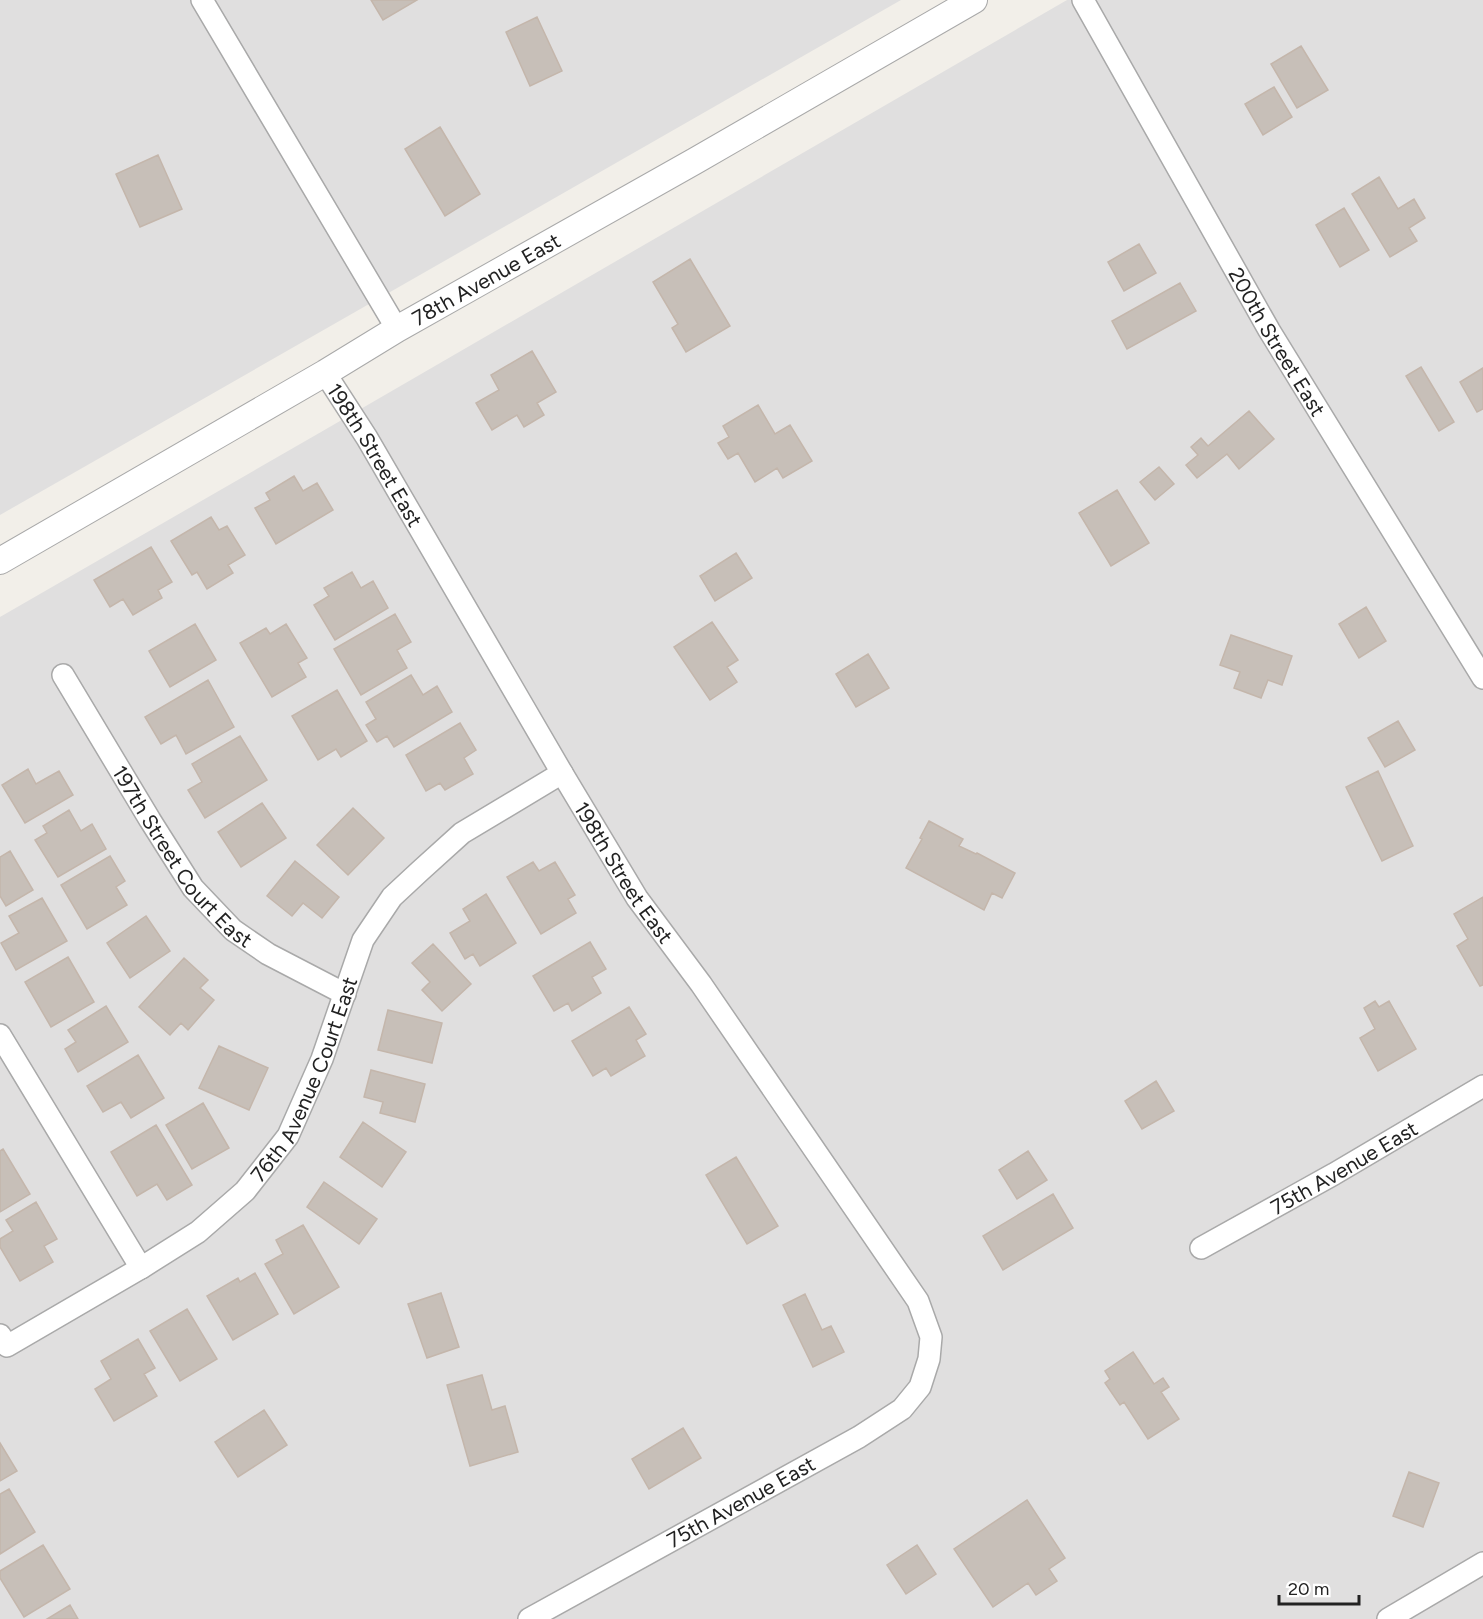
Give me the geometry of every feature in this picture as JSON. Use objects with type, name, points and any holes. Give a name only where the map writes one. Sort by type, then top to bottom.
[{"type":"street","points":[[202,0],[397,329]]},
{"type":"street","name":"78th Avenue East","points":[[0,561],[325,374],[397,329],[974,0]]},
{"type":"street","name":"200th Street East","points":[[1083,0],[1269,330],[1483,678]]},
{"type":"street","name":"198th Street East","points":[[325,374],[367,438],[637,898],[701,984],[918,1301],[931,1337],[929,1359]]},
{"type":"street","name":"197th Street Court East","points":[[63,675],[193,888],[232,930],[268,954],[345,994]]},
{"type":"street","name":"76th Avenue Court East","points":[[3,1341],[141,1268],[198,1232],[245,1191],[288,1136],[322,1059],[363,940],[392,897],[462,834],[562,773]]},
{"type":"street","points":[[0,1035],[141,1268]]},
{"type":"street","name":"75th Avenue East","points":[[1201,1248],[1483,1086]]},
{"type":"street","name":"75th Avenue East","points":[[529,1619],[859,1437],[902,1409],[920,1387],[929,1359]]},
{"type":"street","points":[[1388,1619],[1483,1563]]},
{"type":"shaded area","points":[[0,0],[901,0],[0,515]]},
{"type":"shaded area","points":[[1067,0],[1483,0],[1483,1619],[0,1619],[0,617]]},
{"type":"building","points":[[371,0],[417,0],[383,20]]},
{"type":"building","points":[[537,17],[562,71],[530,86],[506,32]]},
{"type":"building","points":[[1301,46],[1328,90],[1297,108],[1271,64]]},
{"type":"building","points":[[1274,87],[1292,117],[1263,135],[1245,104]]},
{"type":"building","points":[[440,127],[480,194],[445,216],[405,149]]},
{"type":"building","points":[[158,155],[182,209],[140,227],[116,174]]},
{"type":"building","points":[[1379,177],[1398,209],[1414,199],[1425,218],[1409,228],[1417,241],[1390,257],[1352,194]]},
{"type":"building","points":[[1344,208],[1369,250],[1340,267],[1316,225]]},
{"type":"building","points":[[1139,244],[1156,273],[1124,291],[1108,262]]},
{"type":"building","points":[[690,259],[730,326],[686,352],[672,328],[678,324],[653,282]]},
{"type":"building","points":[[1180,283],[1196,311],[1127,349],[1112,321]]},
{"type":"building","points":[[532,351],[556,392],[537,403],[544,415],[524,427],[517,415],[492,430],[476,403],[499,390],[491,375]]},
{"type":"building","points":[[1421,367],[1454,422],[1439,431],[1406,376]]},
{"type":"building","points":[[1483,368],[1483,409],[1477,412],[1460,382]]},
{"type":"building","points":[[758,405],[775,434],[790,425],[812,461],[783,478],[777,468],[755,482],[738,453],[728,459],[718,443],[729,437],[723,426]]},
{"type":"building","points":[[1249,411],[1274,439],[1239,469],[1227,454],[1197,478],[1186,465],[1198,455],[1191,447],[1201,438],[1208,446]]},
{"type":"building","points":[[1159,467],[1174,484],[1155,500],[1140,482]]},
{"type":"building","points":[[294,476],[303,491],[317,483],[333,510],[276,544],[255,508],[270,500],[266,493]]},
{"type":"building","points":[[1117,490],[1149,543],[1111,566],[1079,513]]},
{"type":"building","points":[[211,517],[219,530],[227,526],[245,555],[228,565],[233,573],[207,589],[197,572],[192,575],[171,541]]},
{"type":"building","points":[[151,547],[172,582],[158,590],[162,598],[133,615],[123,599],[110,607],[94,580]]},
{"type":"building","points":[[736,553],[752,578],[715,601],[700,576]]},
{"type":"building","points":[[352,572],[361,588],[373,581],[388,608],[335,640],[314,605],[329,596],[324,588]]},
{"type":"building","points":[[1366,607],[1386,641],[1359,658],[1339,624]]},
{"type":"building","points":[[395,614],[411,642],[397,650],[407,668],[361,695],[334,649]]},
{"type":"building","points":[[712,622],[738,660],[727,667],[737,682],[710,700],[674,647]]},
{"type":"building","points":[[195,624],[216,660],[170,687],[149,651]]},
{"type":"building","points":[[286,624],[307,658],[298,663],[306,677],[272,697],[240,643],[266,628],[270,634]]},
{"type":"building","points":[[1231,635],[1292,656],[1282,685],[1268,680],[1261,698],[1234,688],[1240,672],[1220,665]]},
{"type":"building","points":[[868,654],[889,688],[856,707],[836,674]]},
{"type":"building","points":[[411,675],[423,695],[437,686],[452,712],[394,747],[387,736],[377,742],[366,725],[376,719],[366,702]]},
{"type":"building","points":[[208,680],[234,727],[186,754],[176,735],[161,744],[145,717]]},
{"type":"building","points":[[337,690],[367,741],[341,757],[336,749],[318,760],[292,716]]},
{"type":"building","points":[[1398,721],[1415,750],[1385,767],[1368,738]]},
{"type":"building","points":[[460,723],[476,750],[464,758],[473,774],[445,790],[440,783],[426,791],[406,755]]},
{"type":"building","points":[[240,736],[267,780],[205,818],[188,790],[202,782],[192,764]]},
{"type":"building","points":[[28,769],[36,784],[59,771],[73,795],[25,823],[2,785]]},
{"type":"building","points":[[1378,771],[1413,846],[1382,861],[1346,787]]},
{"type":"building","points":[[262,803],[286,838],[241,867],[218,832]]},
{"type":"building","points":[[353,808],[384,838],[348,875],[317,845]]},
{"type":"building","points":[[69,810],[81,831],[92,824],[106,849],[58,877],[35,840],[47,833],[43,826]]},
{"type":"building","points":[[929,821],[963,839],[959,846],[1015,873],[1002,898],[992,893],[984,910],[906,868]]},
{"type":"building","points":[[10,851],[33,890],[6,906],[0,896],[0,857]]},
{"type":"building","points":[[110,856],[125,881],[116,887],[127,905],[87,929],[61,885]]},
{"type":"building","points":[[295,861],[339,897],[322,918],[303,903],[292,916],[267,896]]},
{"type":"building","points":[[533,862],[539,871],[555,862],[575,895],[568,899],[576,913],[541,934],[507,877]]},
{"type":"building","points":[[486,894],[516,943],[480,966],[473,954],[465,959],[450,933],[470,921],[463,909]]},
{"type":"building","points":[[1483,897],[1483,985],[1480,986],[1457,946],[1468,939],[1454,914]]},
{"type":"building","points":[[42,898],[67,941],[16,970],[1,943],[19,933],[9,916]]},
{"type":"building","points":[[146,916],[170,951],[130,978],[107,943]]},
{"type":"building","points":[[590,942],[606,969],[592,977],[601,993],[572,1011],[568,1003],[554,1011],[533,976]]},
{"type":"building","points":[[433,944],[471,984],[442,1011],[422,990],[430,982],[412,963]]},
{"type":"building","points":[[68,957],[94,1002],[51,1027],[25,982]]},
{"type":"building","points":[[184,958],[208,980],[200,988],[214,1000],[188,1030],[181,1023],[170,1035],[139,1007]]},
{"type":"building","points":[[1375,1001],[1379,1007],[1389,1001],[1416,1049],[1378,1071],[1360,1038],[1375,1029],[1364,1008]]},
{"type":"building","points":[[106,1006],[128,1042],[78,1072],[65,1049],[76,1042],[68,1030]]},
{"type":"building","points":[[629,1007],[646,1034],[636,1040],[645,1056],[611,1076],[606,1068],[593,1076],[572,1041]]},
{"type":"building","points":[[388,1010],[442,1023],[432,1063],[378,1050]]},
{"type":"building","points":[[219,1046],[268,1068],[249,1110],[199,1088]]},
{"type":"building","points":[[138,1055],[164,1098],[131,1118],[121,1102],[103,1112],[87,1086]]},
{"type":"building","points":[[371,1070],[425,1084],[415,1122],[380,1113],[383,1102],[364,1097]]},
{"type":"building","points":[[1156,1081],[1174,1111],[1142,1129],[1125,1101]]},
{"type":"building","points":[[203,1103],[229,1148],[192,1169],[166,1125]]},
{"type":"building","points":[[363,1122],[406,1152],[382,1187],[340,1157]]},
{"type":"building","points":[[156,1125],[192,1185],[167,1200],[157,1184],[137,1196],[111,1152]]},
{"type":"building","points":[[3,1149],[30,1194],[0,1212],[0,1151]]},
{"type":"building","points":[[1028,1151],[1047,1180],[1017,1199],[999,1170]]},
{"type":"building","points":[[736,1157],[778,1226],[747,1244],[706,1175]]},
{"type":"building","points":[[324,1182],[377,1219],[359,1244],[307,1207]]},
{"type":"building","points":[[1053,1194],[1073,1228],[1003,1270],[983,1236]]},
{"type":"building","points":[[36,1202],[57,1239],[44,1246],[53,1262],[20,1281],[0,1247],[0,1239],[13,1231],[6,1220]]},
{"type":"building","points":[[303,1225],[339,1287],[294,1314],[265,1264],[283,1254],[276,1240]]},
{"type":"building","points":[[255,1273],[278,1314],[233,1340],[207,1296],[238,1278],[240,1282]]},
{"type":"building","points":[[441,1293],[459,1347],[427,1358],[408,1304]]},
{"type":"building","points":[[805,1294],[822,1330],[831,1326],[844,1352],[813,1367],[783,1305]]},
{"type":"building","points":[[187,1309],[217,1359],[180,1381],[150,1331]]},
{"type":"building","points":[[138,1339],[155,1368],[144,1374],[157,1396],[114,1421],[95,1389],[111,1379],[101,1361]]},
{"type":"building","points":[[1133,1352],[1154,1384],[1163,1378],[1169,1387],[1161,1392],[1179,1419],[1148,1439],[1124,1402],[1120,1405],[1105,1383],[1110,1379],[1105,1371]]},
{"type":"building","points":[[482,1375],[492,1410],[505,1406],[518,1452],[470,1466],[447,1385]]},
{"type":"building","points":[[264,1410],[287,1445],[238,1477],[215,1442]]},
{"type":"building","points":[[683,1428],[701,1458],[649,1489],[632,1459]]},
{"type":"building","points":[[0,1443],[17,1471],[0,1481]]},
{"type":"building","points":[[1409,1472],[1439,1483],[1423,1527],[1393,1516]]},
{"type":"building","points":[[9,1489],[35,1532],[0,1554],[0,1494]]},
{"type":"building","points":[[1027,1500],[1065,1558],[1049,1569],[1057,1581],[1036,1595],[1028,1583],[993,1607],[954,1549]]},
{"type":"building","points":[[43,1545],[70,1589],[24,1617],[0,1578],[0,1571]]},
{"type":"building","points":[[917,1545],[936,1574],[906,1594],[887,1565]]},
{"type":"building","points":[[70,1605],[78,1619],[47,1619]]}]
